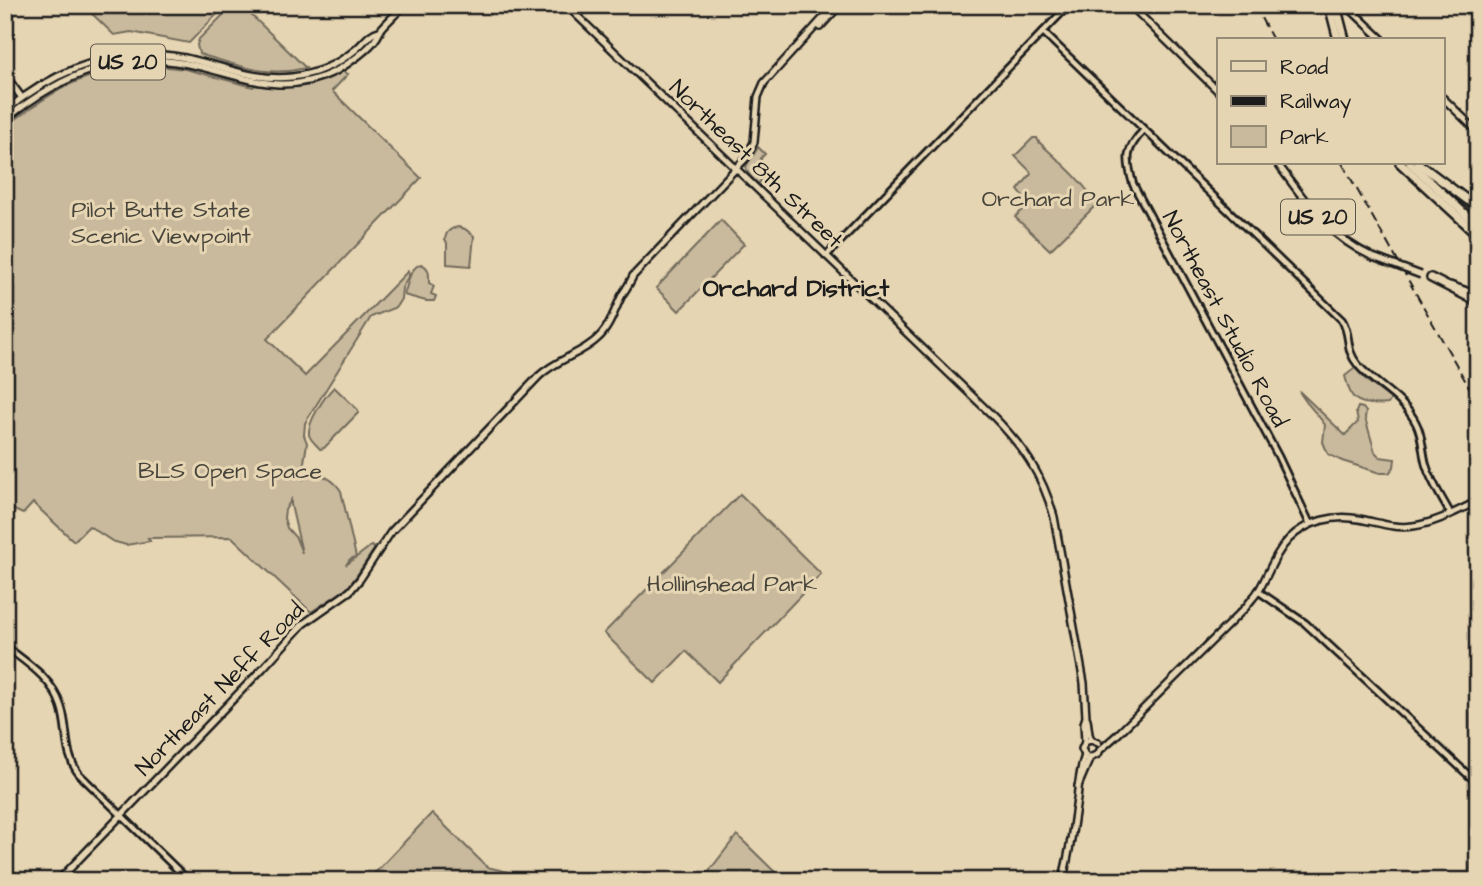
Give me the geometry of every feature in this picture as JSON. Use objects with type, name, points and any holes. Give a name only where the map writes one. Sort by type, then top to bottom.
[{"type":"highway","points":[[1329,5],[1344,38]]},
{"type":"highway","points":[[1336,5],[1338,38]]},
{"type":"highway","points":[[1401,164],[1478,235]]},
{"type":"highway","points":[[1411,164],[1478,226]]},
{"type":"highway","points":[[1420,164],[1478,208]]},
{"type":"highway","points":[[1431,278],[1478,302]]},
{"type":"main road","name":"US 20","points":[[5,111],[79,74],[119,63],[167,61],[190,64],[264,83],[282,84],[312,80],[334,72],[362,53],[404,5]]},
{"type":"main road","name":"Northeast 8th Street","points":[[566,5],[1007,430],[1034,467],[1046,490],[1054,517],[1084,683],[1089,734],[1082,749],[1088,756],[1078,775],[1069,851],[1062,881]]},
{"type":"main road","name":"Northeast Neff Road","points":[[58,881],[303,624],[350,591],[391,532],[547,369],[600,337],[634,276],[746,158],[754,142],[758,96],[764,83],[814,30],[820,28],[838,5]]},
{"type":"main road","points":[[1130,5],[1217,90]]},
{"type":"main road","points":[[1346,5],[1381,38]]},
{"type":"main road","name":"US 20","points":[[5,120],[52,78],[87,64],[148,54],[186,58],[264,78],[278,78],[302,75],[335,63],[357,48],[373,32],[379,31]]},
{"type":"main road","points":[[312,80],[312,76],[335,63]]},
{"type":"main road","points":[[5,75],[24,101]]},
{"type":"main road","points":[[1444,99],[1478,132]]},
{"type":"main road","name":"US 20","points":[[1278,164],[1325,225],[1350,244],[1373,257],[1478,295]]},
{"type":"main road","points":[[1088,756],[1096,756],[1099,746],[1118,734],[1231,622],[1258,591],[1285,543],[1310,524],[1344,517],[1388,526],[1412,526],[1430,522],[1478,501]]},
{"type":"main road","points":[[1088,741],[1099,746]]},
{"type":"street","points":[[827,256],[1069,5]]},
{"type":"street","points":[[1043,32],[1342,320],[1353,358],[1364,372],[1405,407],[1416,423],[1426,464],[1450,513]]},
{"type":"street","name":"Northeast Studio Road","points":[[1144,130],[1128,152],[1133,184],[1278,456],[1310,524]]},
{"type":"street","points":[[1258,591],[1305,623],[1478,784]]},
{"type":"street","points":[[5,646],[43,677],[52,688],[61,707],[68,753],[73,767],[188,881]]},
{"type":"green space","points":[[83,5],[226,5],[189,43],[131,32],[114,35]]},
{"type":"green space","points":[[233,5],[241,5],[306,68],[264,71],[199,54],[199,39]]},
{"type":"green space","name":"Pilot Butte State Scenic Viewpoint","points":[[151,65],[185,69],[253,87],[300,85],[342,71],[348,74],[332,91],[421,178],[267,339],[305,376],[408,271],[401,299],[396,307],[371,317],[305,423],[304,435],[307,443],[303,479],[324,477],[341,491],[356,557],[350,559],[346,565],[371,546],[375,548],[349,587],[311,612],[232,537],[148,538],[150,541],[126,545],[112,541],[89,526],[74,541],[33,503],[23,514],[5,506],[5,128],[72,83],[129,67]],"holes":[[[291,500],[302,553],[284,518]]]},
{"type":"green space","name":"Orchard Park","points":[[1033,138],[1037,138],[1070,171],[1097,204],[1050,250],[1015,217],[1029,204],[1018,190],[1031,174],[1015,156]]},
{"type":"green space","points":[[758,147],[765,154],[761,158],[761,164],[770,171],[758,184],[748,173],[746,166]]},
{"type":"green space","points":[[721,220],[744,244],[679,311],[656,288]]},
{"type":"green space","points":[[458,227],[474,236],[471,266],[447,264],[445,239],[449,230]]},
{"type":"green space","points":[[421,264],[427,269],[429,283],[434,286],[431,294],[436,296],[434,301],[404,295],[411,273]]},
{"type":"green space","points":[[1355,368],[1391,399],[1388,404],[1366,403],[1354,398],[1345,376]]},
{"type":"green space","points":[[334,387],[358,413],[320,449],[310,437],[309,430],[317,410]]},
{"type":"green space","points":[[1299,391],[1345,435],[1358,422],[1358,407],[1363,408],[1375,452],[1380,457],[1395,459],[1394,467],[1389,473],[1380,473],[1328,454],[1323,442],[1325,425]]},
{"type":"green space","name":"Hollinshead Park","points":[[740,494],[821,574],[718,682],[686,651],[655,683],[604,633]]},
{"type":"green space","points":[[432,813],[487,867],[547,881],[379,881],[370,878]]},
{"type":"green space","points":[[737,835],[784,881],[704,881]]},
{"type":"waterway","points":[[1469,881],[1475,830],[1471,717],[1478,685]]},
{"type":"railway","points":[[1254,5],[1272,38]]},
{"type":"railway","points":[[1343,164],[1478,403]]},
{"type":"district","name":"Orchard District","points":[[796,289]]},
{"type":"park label","name":"BLS Open Space","points":[[230,471]]}]
